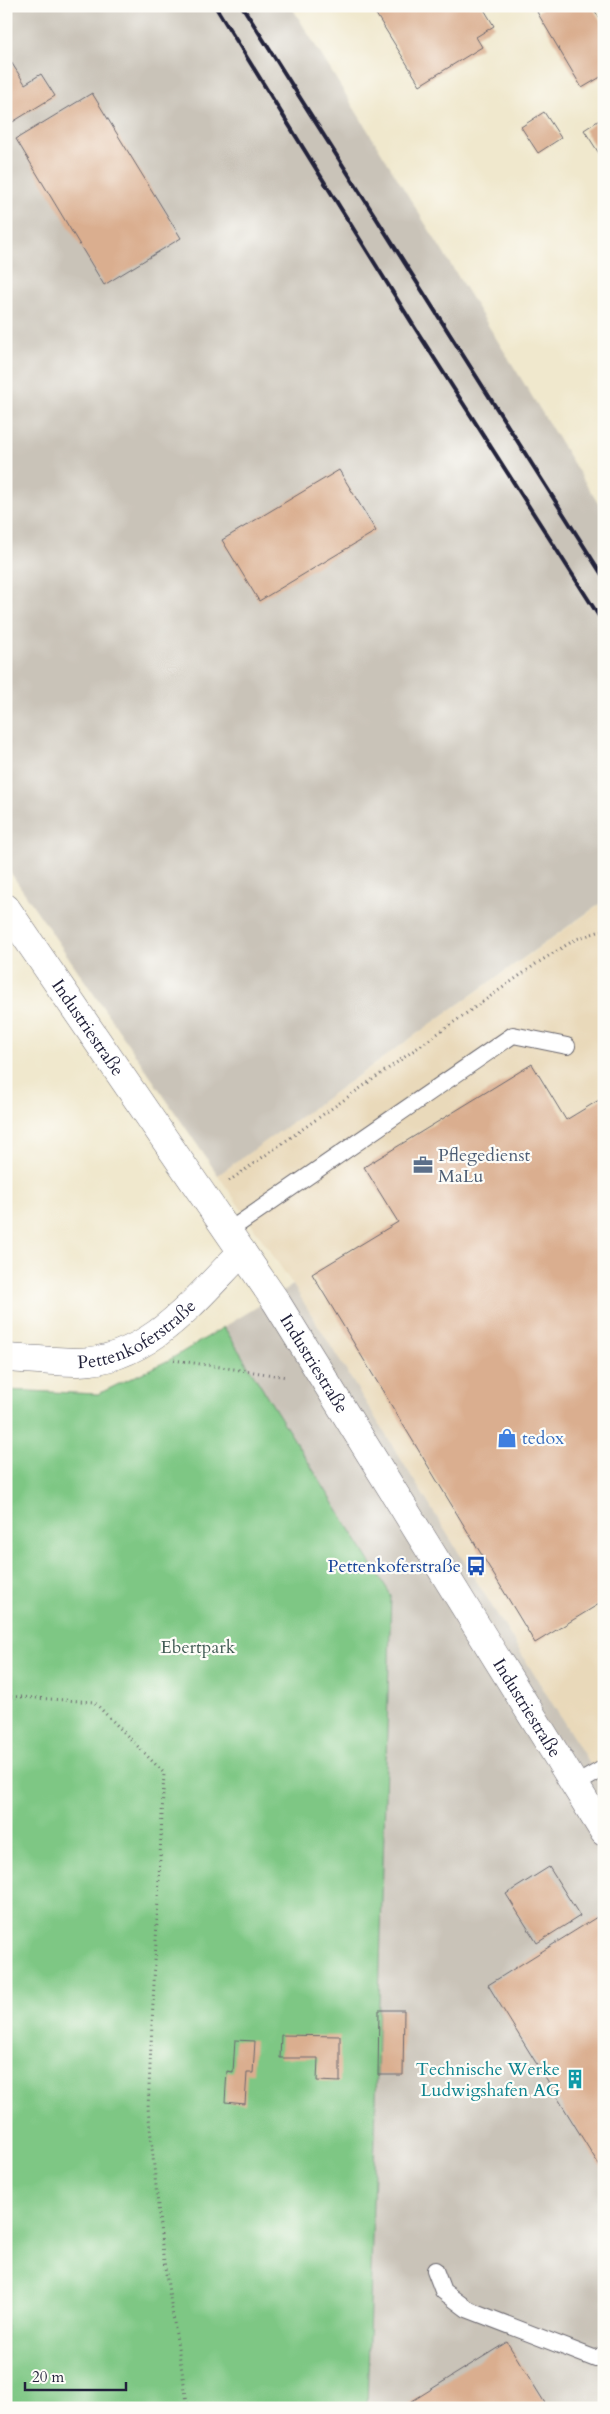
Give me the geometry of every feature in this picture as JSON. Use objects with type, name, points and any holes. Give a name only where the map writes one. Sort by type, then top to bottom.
[{"type":"street","name":"Industriestraße","points":[[6,908],[275,1300],[604,1832]]},
{"type":"street","name":"Pettenkoferstraße","points":[[6,1358],[80,1362],[126,1353],[162,1332],[235,1242]]},
{"type":"lane","points":[[235,1242],[513,1035],[566,1046]]},
{"type":"lane","points":[[575,1786],[604,1768]]},
{"type":"lane","points":[[435,2270],[443,2291],[467,2309],[596,2359],[604,2354]]},
{"type":"path","points":[[204,1198],[539,962],[576,939],[604,930]]},
{"type":"path","points":[[126,1353],[326,1383]]},
{"type":"path","points":[[6,1696],[94,1702],[164,1773],[148,2108],[163,2255],[188,2408]]},
{"type":"shaded area","points":[[6,6],[291,6],[604,513],[604,901],[218,1175],[6,866]]},
{"type":"shaded area","points":[[604,902],[604,1787],[293,1285],[218,1175]]},
{"type":"shaded area","points":[[293,1285],[604,1787],[604,2408],[367,2408],[391,1595],[224,1327]]},
{"type":"green space","name":"Ebertpark","points":[[224,1327],[391,1595],[367,2408],[6,2408],[6,1390],[98,1394],[169,1360]]},
{"type":"building","points":[[371,6],[482,6],[494,26],[476,37],[482,47],[420,85]]},
{"type":"building","points":[[546,6],[592,6],[604,26],[604,75],[582,88],[537,12]]},
{"type":"building","points":[[6,54],[25,84],[41,74],[55,96],[6,126]]},
{"type":"building","points":[[92,93],[181,238],[104,285],[16,139]]},
{"type":"building","points":[[544,112],[561,138],[538,153],[521,127]]},
{"type":"building","points":[[604,117],[604,161],[584,130]]},
{"type":"building","points":[[339,470],[376,531],[259,601],[222,540]]},
{"type":"building","name":"tedox","points":[[532,1064],[566,1120],[604,1097],[604,1601],[535,1643],[312,1274],[398,1222],[364,1167]]},
{"type":"building","points":[[549,1867],[580,1916],[537,1943],[506,1894]]},
{"type":"building","name":"Technische Werke Ludwigshafen AG","points":[[597,1917],[604,1928],[604,2173],[488,1985]]},
{"type":"building","points":[[379,2010],[404,2010],[403,2075],[378,2075]]},
{"type":"building","points":[[281,2035],[340,2036],[340,2082],[317,2081],[318,2058],[280,2058]]},
{"type":"building","points":[[235,2040],[255,2041],[253,2073],[247,2073],[245,2104],[225,2102],[227,2071],[233,2072]]},
{"type":"building","points":[[507,2342],[548,2408],[401,2408]]},
{"type":"railway","points":[[215,6],[415,328],[604,624]]},
{"type":"railway","points":[[242,6],[604,578]]},
{"type":"place","name":"Pflegedienst MaLu","points":[[423,1165]]},
{"type":"place","name":"tedox","points":[[507,1438]]},
{"type":"place","name":"Pettenkoferstraße","points":[[476,1566]]},
{"type":"place","name":"Technische Werke Ludwigshafen AG","points":[[575,2079]]}]
